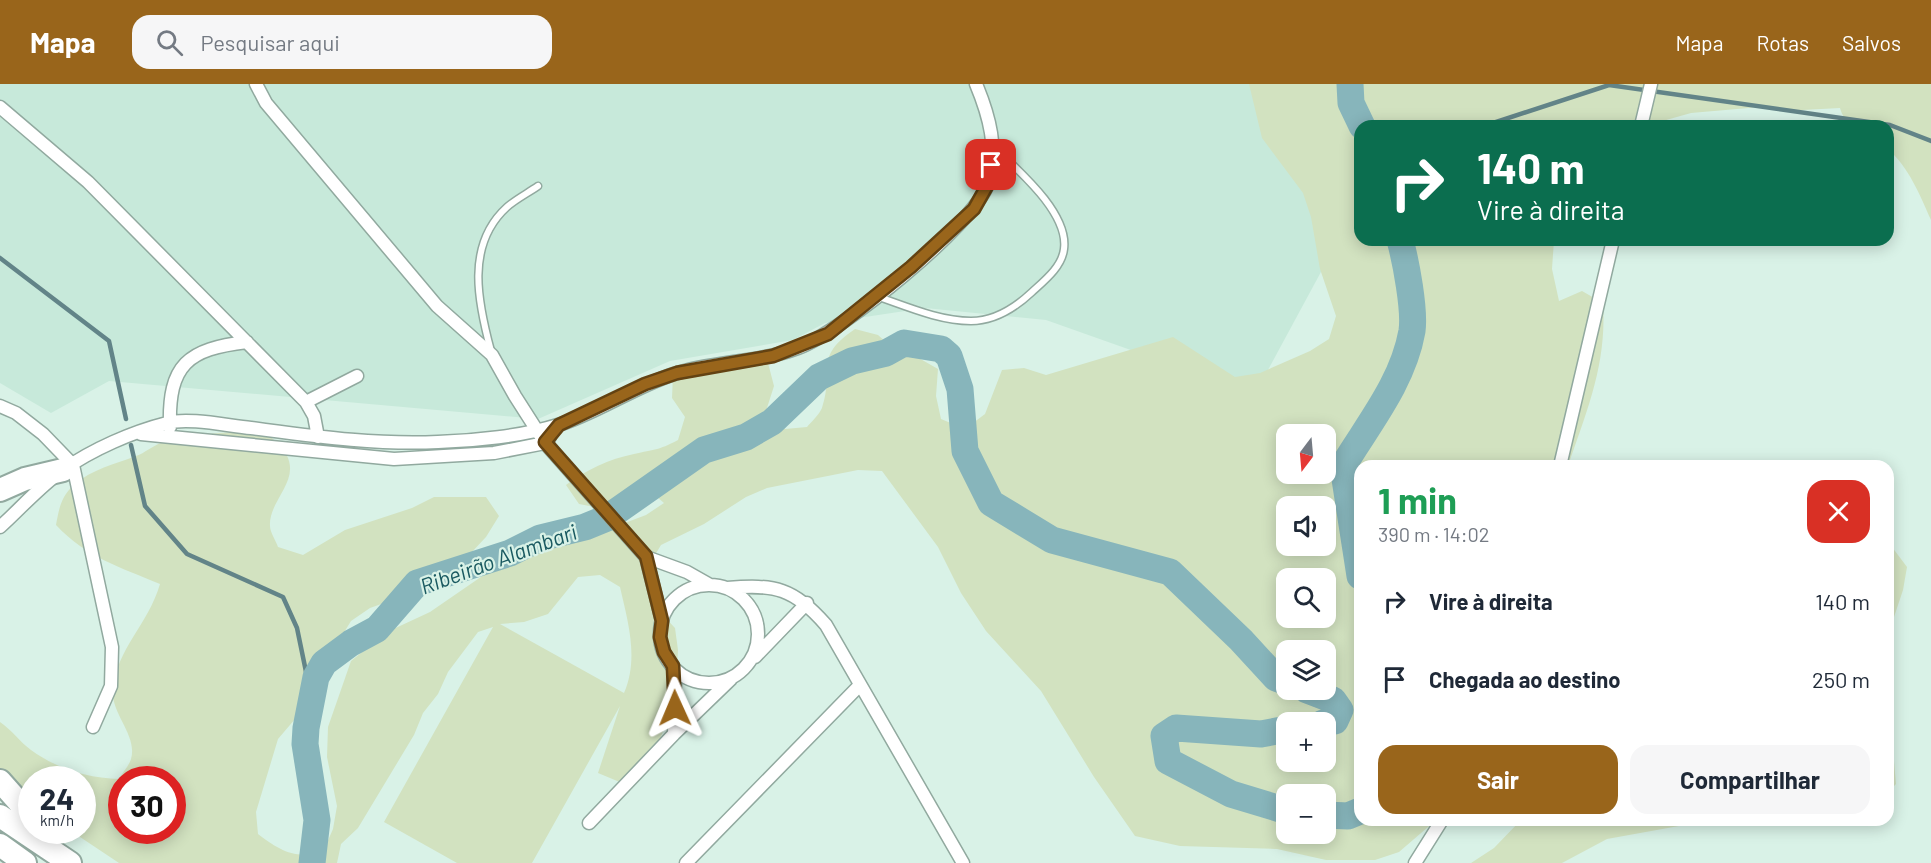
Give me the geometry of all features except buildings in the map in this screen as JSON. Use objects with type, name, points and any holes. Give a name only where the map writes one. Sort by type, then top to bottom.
[{"type":"highway","points":[[0,490],[25,479],[68,468]]},
{"type":"highway","points":[[0,781],[18,801]]},
{"type":"highway","points":[[0,816],[70,863]]},
{"type":"highway","points":[[64,844],[87,863]]},
{"type":"highway","points":[[0,845],[25,863]]},
{"type":"street","points":[[256,84],[266,103],[437,306],[492,355],[514,396],[545,442],[646,556],[662,621],[662,645],[673,666],[674,735]]},
{"type":"street","points":[[0,527],[68,468],[112,443],[170,422],[392,443],[441,442],[559,425],[645,384],[677,373],[773,356],[828,334],[877,296],[974,209],[988,184],[993,147],[987,110],[976,84]]},
{"type":"street","points":[[1642,120],[1650,84]]},
{"type":"street","points":[[0,107],[88,182],[306,402],[314,416],[318,437]]},
{"type":"street","points":[[1561,460],[1612,246]]},
{"type":"street","points":[[170,437],[177,378],[191,357],[220,345],[247,342]]},
{"type":"street","points":[[306,402],[357,376]]},
{"type":"street","points":[[0,406],[16,413],[43,434],[68,468],[112,656],[111,686],[93,727]]},
{"type":"street","points":[[137,434],[394,459],[494,453],[545,442],[559,425]]},
{"type":"street","points":[[646,556],[687,572],[710,585]]},
{"type":"street","points":[[662,621],[669,606],[680,595],[694,587],[710,585],[727,588],[758,585],[783,590],[807,603],[840,645],[859,686],[963,863]]},
{"type":"street","points":[[727,588],[742,597],[753,611],[758,628],[757,646],[750,662]]},
{"type":"street","points":[[589,823],[807,603]]},
{"type":"street","points":[[673,666],[696,681],[709,683],[723,681],[735,675]]},
{"type":"street","points":[[686,863],[859,686]]},
{"type":"street","points":[[1415,863],[1438,826]]},
{"type":"lane","points":[[877,296],[941,317],[972,321],[995,317],[1020,303],[1057,266],[1064,249],[1061,227],[1048,203],[1027,179],[993,147]]},
{"type":"lane","points":[[492,355],[476,290],[479,261],[494,221],[508,206],[538,186]]},
{"type":"shaded area","points":[[0,84],[1280,84],[1354,207],[1255,394],[1046,320],[925,308],[825,323],[793,340],[670,361],[538,419],[109,381],[51,413],[0,383]]},
{"type":"shaded area","points":[[1249,84],[1931,84],[1931,220],[1908,173],[1894,155],[1894,120],[1846,120],[1840,108],[1783,111],[1760,107],[1691,113],[1666,120],[1354,120],[1354,246],[1554,246],[1552,269],[1559,301],[1582,291],[1603,303],[1599,367],[1570,460],[1354,460],[1354,826],[1429,826],[1399,852],[1375,860],[1326,860],[1277,849],[1180,846],[1135,836],[1094,777],[1041,691],[986,631],[961,593],[938,547],[882,471],[858,470],[767,488],[746,497],[704,524],[661,545],[649,565],[648,589],[659,611],[675,628],[678,650],[675,699],[659,742],[622,783],[598,773],[620,706],[532,863],[457,863],[384,822],[493,627],[478,632],[448,672],[438,694],[423,713],[414,735],[358,828],[341,844],[337,863],[119,863],[90,844],[96,844],[96,777],[108,778],[108,844],[186,844],[186,766],[128,766],[131,759],[131,741],[113,698],[120,661],[155,599],[160,584],[92,554],[56,525],[63,498],[81,479],[96,471],[171,440],[236,432],[264,435],[273,439],[285,452],[290,463],[290,474],[271,515],[271,531],[278,547],[303,555],[345,530],[412,508],[434,497],[486,497],[499,516],[486,537],[455,570],[415,592],[370,608],[351,621],[326,662],[307,705],[278,739],[256,812],[258,834],[288,852],[303,855],[322,854],[333,829],[337,806],[327,757],[328,727],[351,661],[387,632],[430,612],[507,559],[529,547],[601,532],[646,515],[664,503],[648,489],[605,509],[579,504],[566,485],[607,462],[660,448],[678,440],[685,417],[672,398],[673,374],[746,356],[768,363],[774,386],[766,411],[785,429],[807,427],[822,408],[829,357],[842,339],[855,329],[878,335],[895,350],[917,357],[938,369],[936,396],[941,419],[965,429],[985,414],[1002,370],[1024,368],[1046,375],[1173,337],[1235,377],[1260,373],[1310,351],[1329,339],[1336,316],[1320,269],[1311,217],[1303,193],[1262,138]],"holes":[[[600,575],[620,587],[629,627],[631,667],[624,693],[500,624],[524,622],[548,614],[578,577]]]},
{"type":"shaded area","points":[[1894,550],[1907,567],[1903,590],[1894,617]]},
{"type":"shaded area","points":[[0,722],[31,750],[60,766],[18,766],[18,796],[0,784]]},
{"type":"shaded area","points":[[1894,761],[1896,784],[1894,786]]},
{"type":"shaded area","points":[[1515,826],[1679,826],[1607,839],[1562,863],[1471,863],[1494,848]]},
{"type":"waterway","name":"Ribeirão Alambari","points":[[1350,84],[1351,103],[1359,120]]},
{"type":"waterway","points":[[1502,120],[1609,85],[1855,120]]},
{"type":"waterway","points":[[1894,127],[1931,141]]},
{"type":"waterway","name":"Ribeirão Alambari","points":[[1354,537],[1343,466],[1393,385],[1408,350],[1412,331],[1411,299],[1401,246]]},
{"type":"waterway","points":[[0,258],[109,341],[126,419]]},
{"type":"waterway","name":"Ribeirão Alambari","points":[[312,863],[317,820],[305,744],[316,677],[324,663],[351,643],[377,629],[417,583],[510,553],[540,538],[585,527],[607,518],[704,450],[746,437],[772,422],[819,377],[852,361],[886,353],[904,343],[941,349],[949,356],[960,389],[965,451],[991,503],[1052,540],[1170,572],[1241,640],[1276,678]]},
{"type":"waterway","points":[[131,445],[145,506],[187,554],[283,597],[297,628],[311,696]]},
{"type":"waterway","name":"Ribeirão Alambari","points":[[1333,700],[1340,710],[1336,719]]},
{"type":"waterway","name":"Ribeirão Alambari","points":[[1276,731],[1261,734],[1176,728],[1164,736],[1168,761],[1231,794],[1276,808]]},
{"type":"waterway","name":"Ribeirão Alambari","points":[[1336,815],[1348,816],[1354,814]]},
{"type":"route","points":[[675,708],[673,666],[664,652],[660,637],[662,621],[656,586],[646,556],[545,442],[559,425],[645,384],[677,373],[773,356],[828,334],[852,317],[911,267],[974,209],[988,184],[991,165]]}]
